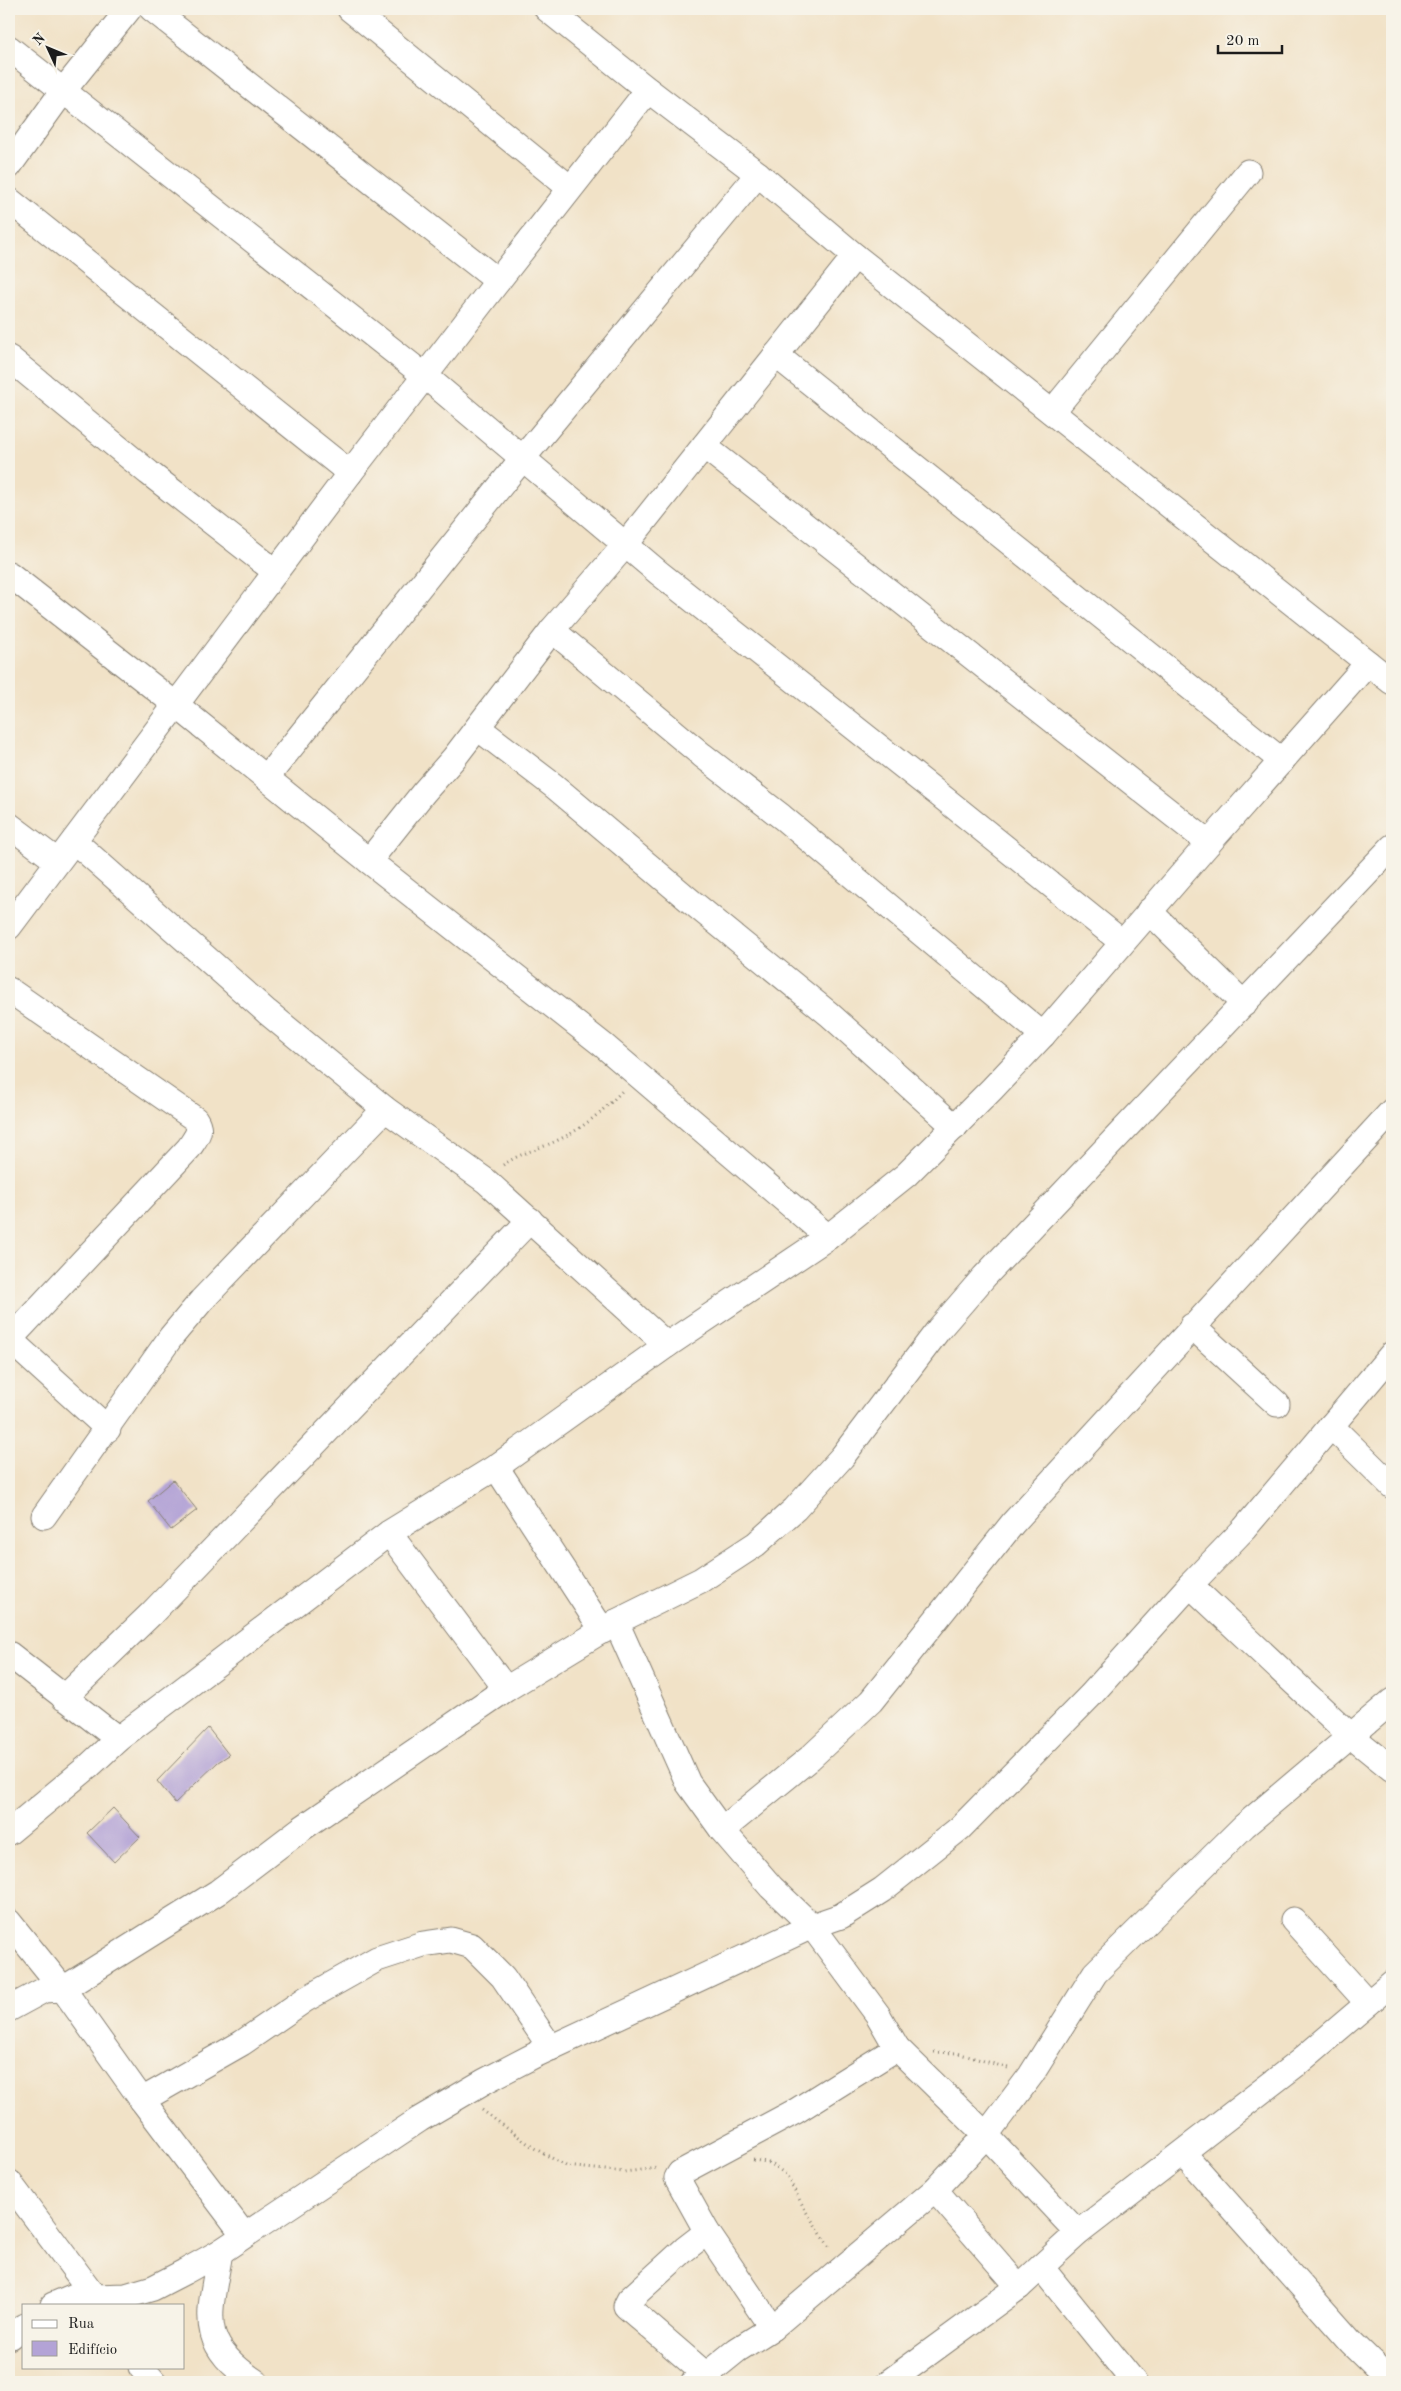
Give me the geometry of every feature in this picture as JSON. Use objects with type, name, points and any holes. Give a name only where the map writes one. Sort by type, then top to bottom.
[{"type":"street","points":[[9,166],[63,91],[129,9]]},
{"type":"street","points":[[152,9],[498,281]]},
{"type":"street","points":[[350,9],[570,188]]},
{"type":"street","points":[[547,9],[648,90],[758,174],[855,256],[1392,682]]},
{"type":"street","points":[[9,48],[425,376],[625,545],[1122,942]]},
{"type":"street","points":[[9,927],[57,860],[74,842],[350,473],[648,90]]},
{"type":"street","points":[[1052,412],[1248,172]]},
{"type":"street","points":[[267,777],[522,459],[758,174]]},
{"type":"street","points":[[9,200],[350,473]]},
{"type":"street","points":[[369,861],[478,728],[552,630],[625,545],[855,256]]},
{"type":"street","points":[[776,355],[1282,761]]},
{"type":"street","points":[[9,358],[149,473],[276,572]]},
{"type":"street","points":[[704,446],[1209,842]]},
{"type":"street","points":[[9,574],[176,704],[369,861],[639,1075],[828,1237]]},
{"type":"street","points":[[552,630],[702,755],[782,817],[1043,1035]]},
{"type":"street","points":[[9,1832],[89,1766],[118,1739],[390,1533],[496,1468],[667,1345],[828,1237],[906,1175],[1043,1035],[1209,842],[1368,663]]},
{"type":"street","points":[[478,728],[554,786],[829,1014],[955,1126]]},
{"type":"street","points":[[9,825],[57,860]]},
{"type":"street","points":[[74,842],[267,1012],[385,1108],[486,1180],[667,1345]]},
{"type":"street","points":[[9,2009],[44,1990],[63,1988],[218,1892],[370,1781],[506,1690],[610,1627],[701,1580],[756,1544],[796,1509],[842,1457],[962,1301],[1392,847]]},
{"type":"street","points":[[1149,911],[1244,1004]]},
{"type":"street","points":[[9,990],[195,1118],[199,1125],[199,1133],[189,1148],[9,1340],[108,1429]]},
{"type":"street","points":[[44,1516],[108,1429],[171,1337],[260,1237],[385,1108]]},
{"type":"street","points":[[722,1830],[803,1764],[871,1701],[1013,1523],[1192,1326],[1392,1111]]},
{"type":"street","points":[[64,1698],[151,1614],[530,1220]]},
{"type":"street","points":[[1192,1326],[1277,1404]]},
{"type":"street","points":[[60,2304],[87,2299],[126,2296],[152,2288],[220,2252],[420,2119],[485,2081],[551,2048],[812,1926],[841,1916],[882,1890],[960,1828],[1090,1696],[1190,1585],[1244,1529],[1392,1354]]},
{"type":"street","points":[[1331,1426],[1392,1486]]},
{"type":"street","points":[[496,1468],[610,1627],[688,1783],[722,1830],[771,1887],[812,1926],[878,2015],[897,2048],[986,2135],[1078,2233]]},
{"type":"street","points":[[390,1533],[506,1690]]},
{"type":"street","points":[[1190,1585],[1350,1735],[1392,1769]]},
{"type":"street","points":[[9,1654],[118,1739]]},
{"type":"street","points":[[707,2232],[685,2249],[626,2304],[703,2380],[737,2350],[772,2328],[935,2190],[986,2135],[1031,2075],[1095,1972],[1244,1826],[1392,1700]]},
{"type":"street","points":[[1293,1920],[1368,2003]]},
{"type":"street","points":[[9,1922],[63,1988],[142,2100],[244,2235]]},
{"type":"street","points":[[142,2100],[242,2043],[306,1999],[377,1959],[423,1944],[451,1940],[472,1946],[503,1977],[551,2048]]},
{"type":"street","points":[[889,2382],[1019,2286],[1078,2233],[1184,2153],[1392,1983]]},
{"type":"street","points":[[772,2328],[707,2232],[677,2178],[680,2173],[796,2111],[897,2048]]},
{"type":"street","points":[[1184,2153],[1351,2342],[1392,2382]]},
{"type":"street","points":[[9,2182],[87,2299]]},
{"type":"street","points":[[935,2190],[1019,2286]]},
{"type":"street","points":[[220,2252],[210,2317],[214,2342],[232,2366],[256,2382]]},
{"type":"street","points":[[1041,2267],[1134,2382]]},
{"type":"street","points":[[9,2337],[22,2327]]},
{"type":"street","points":[[142,2368],[154,2382]]},
{"type":"path","points":[[486,1180],[520,1154],[562,1138],[584,1124],[639,1075]]},
{"type":"path","points":[[897,2048],[914,2054],[957,2053],[1031,2075]]},
{"type":"building","points":[[173,1480],[197,1510],[171,1530],[148,1501]]},
{"type":"building","points":[[208,1728],[229,1755],[218,1762],[175,1803],[157,1781]]},
{"type":"building","points":[[113,1808],[140,1837],[114,1862],[87,1833]]}]
